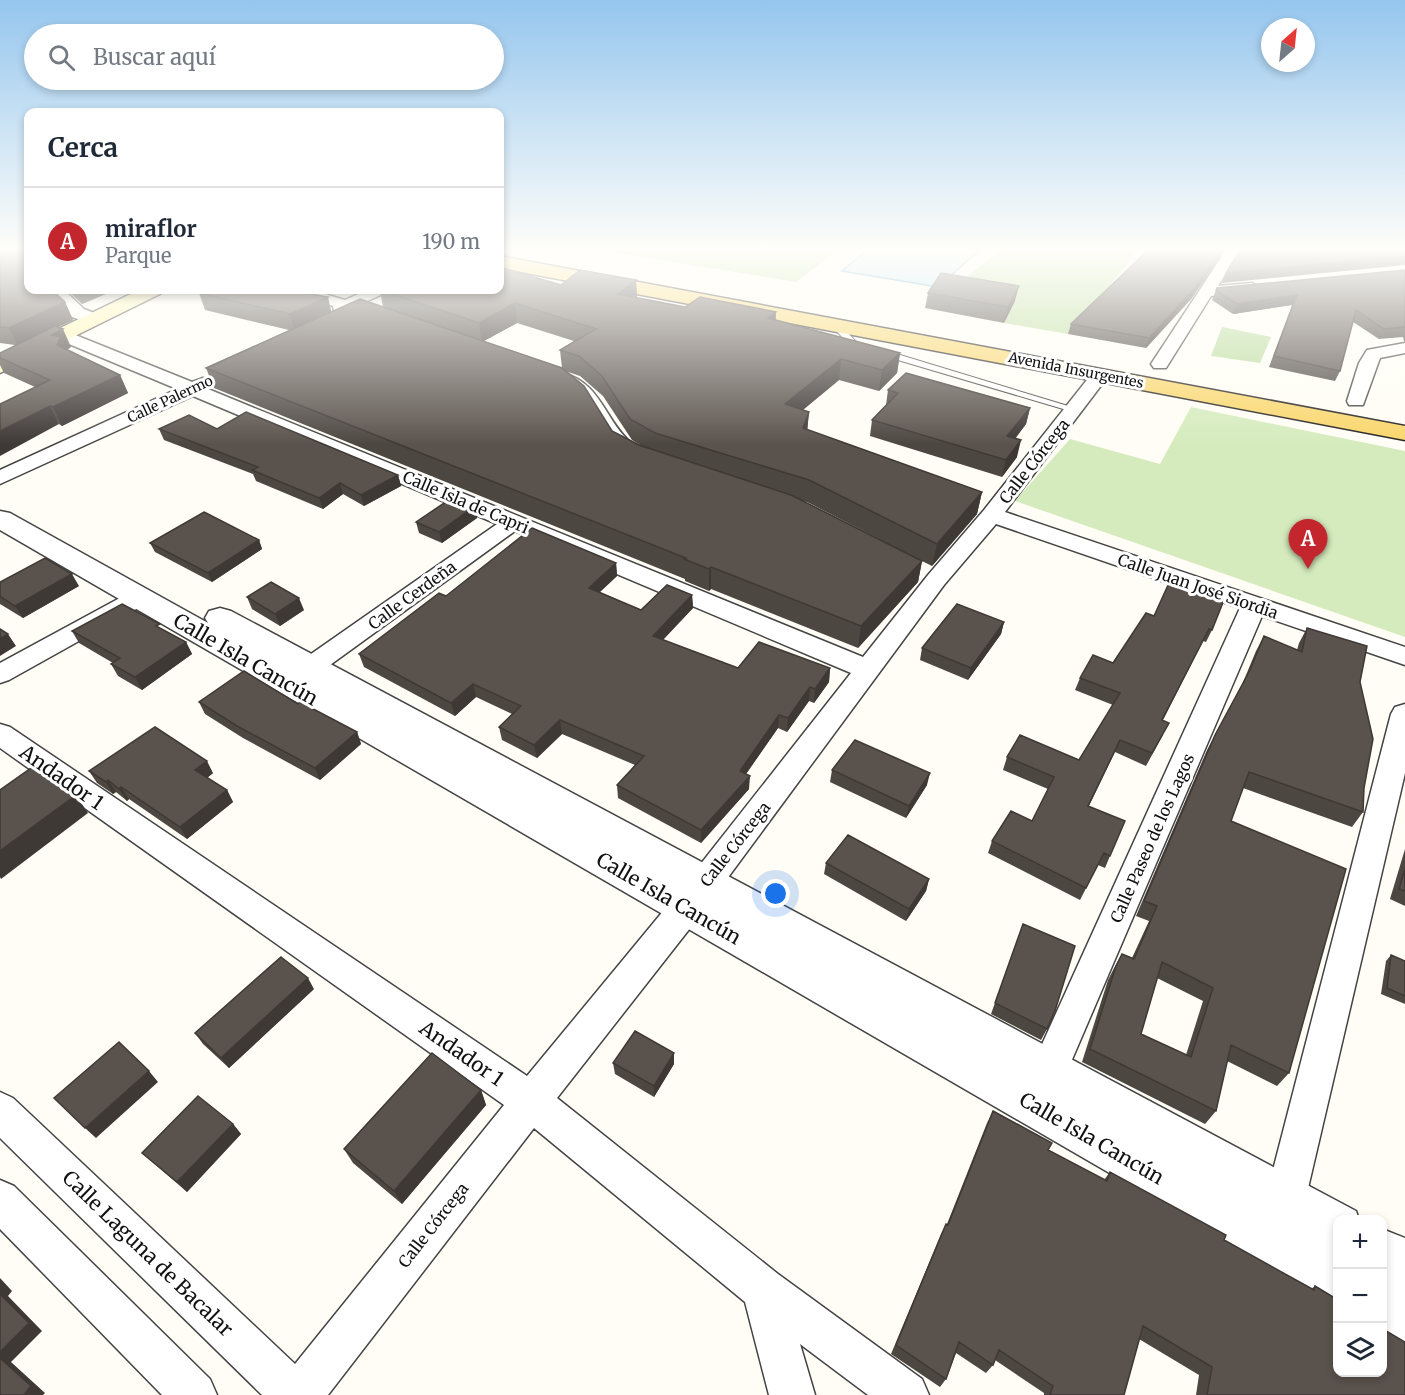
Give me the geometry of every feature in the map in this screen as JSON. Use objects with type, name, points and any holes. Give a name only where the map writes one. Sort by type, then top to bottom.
[{"type":"main road","name":"Avenida Insurgentes","points":[[780,315],[1405,433]]},
{"type":"main road","points":[[6,355],[63,334],[86,316]]},
{"type":"main road","points":[[6,355],[86,316]]},
{"type":"main road","name":"Avenida Insurgentes","points":[[1136,360],[1183,368]]},
{"type":"main road","points":[[1333,396],[1366,403]]},
{"type":"street","points":[[327,320],[338,315]]},
{"type":"street","points":[[376,315],[395,321]]},
{"type":"street","points":[[1160,364],[1191,315]]},
{"type":"street","name":"Calle Isla de Capri","points":[[63,334],[869,670]]},
{"type":"street","points":[[1366,403],[1368,363],[1373,354],[1405,348]]},
{"type":"street","name":"Calle Palermo","points":[[0,465],[212,373]]},
{"type":"street","points":[[550,375],[572,382],[595,402],[622,446],[659,463]]},
{"type":"street","name":"Calle Córcega","points":[[297,1395],[695,896],[869,670],[925,575],[992,515],[1100,375]]},
{"type":"street","name":"Calle Palermo","points":[[0,478],[186,385]]},
{"type":"street","name":"Calle Isla Cancún","points":[[0,498],[297,674],[1041,1088],[1333,1274]]},
{"type":"street","name":"Calle Juan José Siordia","points":[[992,515],[1405,656]]},
{"type":"street","name":"Calle Isla Cancún","points":[[0,519],[138,598],[297,674]]},
{"type":"street","name":"Calle Cerdeña","points":[[297,674],[513,522]]},
{"type":"street","points":[[0,674],[138,598]]},
{"type":"street","name":"Calle Paseo de los Lagos","points":[[1041,1088],[1254,605]]},
{"type":"street","points":[[1285,1201],[1405,714]]},
{"type":"street","name":"Andador 1","points":[[0,734],[531,1101],[763,1289],[906,1395]]},
{"type":"street","name":"Calle Isla Cancún","points":[[1041,1088],[1285,1201],[1333,1226]]},
{"type":"street","name":"Calle Laguna de Bacalar","points":[[0,1111],[297,1395]]},
{"type":"street","points":[[0,1200],[194,1395]]},
{"type":"street","points":[[1387,1256],[1405,1266]]},
{"type":"street","points":[[763,1289],[792,1395]]},
{"type":"street","points":[[1387,1304],[1405,1315]]},
{"type":"lane","points":[[837,326],[854,345],[923,363],[1073,409]]},
{"type":"lane","points":[[923,363],[942,345]]},
{"type":"green space","points":[[1008,315],[1084,315],[1068,334],[1004,323]]},
{"type":"green space","points":[[1222,327],[1271,337],[1260,363],[1211,356]]},
{"type":"green space","points":[[1191,407],[1405,451],[1405,637],[1015,501],[1070,439],[1160,464]]},
{"type":"building","points":[[0,315],[37,315],[9,328],[0,327]]},
{"type":"building","points":[[324,315],[407,315],[562,368],[584,386],[612,431],[639,445],[791,495],[922,561],[861,626],[711,567],[709,569],[206,368]]},
{"type":"building","points":[[455,315],[493,315],[479,323]]},
{"type":"building","points":[[553,315],[772,315],[768,318],[900,353],[882,370],[841,359],[785,404],[809,412],[803,428],[982,492],[937,544],[809,480],[655,433],[630,419],[602,376],[579,356],[560,350],[596,329]]},
{"type":"building","points":[[1080,315],[1170,315],[1149,338],[1071,324]]},
{"type":"building","points":[[1289,315],[1355,315],[1340,371],[1274,356]]},
{"type":"building","points":[[1364,315],[1405,315],[1405,327],[1384,329]]},
{"type":"building","points":[[55,326],[63,329],[52,335],[61,337],[57,345],[120,375],[0,431],[0,404],[50,380],[0,358],[0,353]]},
{"type":"building","points":[[906,373],[1030,408],[1007,436],[1021,440],[1006,460],[872,420],[898,393],[888,390]]},
{"type":"building","points":[[246,412],[398,475],[361,495],[340,483],[319,498],[252,470],[258,467],[159,429],[189,415],[217,429]]},
{"type":"building","points":[[453,497],[475,506],[439,532],[416,522]]},
{"type":"building","points":[[204,512],[259,540],[208,573],[150,543]]},
{"type":"building","points":[[532,528],[616,563],[589,588],[641,610],[667,585],[692,595],[653,636],[738,668],[759,642],[830,668],[815,689],[810,687],[788,718],[779,715],[740,771],[750,776],[701,830],[617,785],[644,756],[560,720],[534,745],[499,727],[521,706],[473,684],[451,703],[359,654],[439,593],[446,596]]},
{"type":"building","points":[[45,558],[72,574],[15,606],[0,596],[0,582]]},
{"type":"building","points":[[271,582],[299,598],[275,614],[247,597]]},
{"type":"building","points":[[1169,583],[1224,600],[1212,630],[1209,629],[1162,720],[1169,723],[1152,753],[1120,740],[1088,806],[1125,821],[1110,856],[1104,853],[1086,888],[992,841],[1011,811],[1032,821],[1054,777],[1007,757],[1020,735],[1079,760],[1120,693],[1080,678],[1093,655],[1113,663],[1146,613],[1154,616]]},
{"type":"building","points":[[122,604],[160,624],[156,626],[186,642],[135,677],[111,664],[120,658],[72,631]]},
{"type":"building","points":[[957,604],[1004,622],[971,668],[922,648]]},
{"type":"building","points":[[1307,628],[1367,646],[1360,682],[1373,739],[1364,788],[1363,812],[1249,772],[1231,821],[1346,869],[1289,1073],[1231,1045],[1216,1111],[1090,1049],[1116,966],[1122,954],[1134,959],[1157,906],[1144,901],[1215,735],[1249,672],[1264,636],[1302,652]],"holes":[[[1162,962],[1213,988],[1191,1057],[1141,1034]]]},
{"type":"building","points":[[0,629],[8,634],[0,639]]},
{"type":"building","points":[[244,671],[298,704],[300,702],[357,732],[315,768],[237,726],[199,702]]},
{"type":"building","points":[[155,727],[207,761],[195,770],[227,790],[180,827],[121,787],[119,789],[108,780],[106,782],[89,771]]},
{"type":"building","points":[[855,740],[930,773],[909,806],[832,770]]},
{"type":"building","points":[[34,766],[76,795],[0,851],[0,790]]},
{"type":"building","points":[[848,835],[929,879],[909,909],[826,863]]},
{"type":"building","points":[[1405,869],[1405,891],[1399,889]]},
{"type":"building","points":[[1023,924],[1075,946],[1055,1011],[1047,1029],[995,1003]]},
{"type":"building","points":[[1391,955],[1405,961],[1405,996],[1387,988]]},
{"type":"building","points":[[281,957],[308,978],[221,1058],[195,1033]]},
{"type":"building","points":[[635,1031],[674,1053],[654,1086],[613,1063]]},
{"type":"building","points":[[119,1042],[149,1071],[85,1128],[54,1098]]},
{"type":"building","points":[[432,1053],[481,1090],[394,1191],[344,1149]]},
{"type":"building","points":[[198,1096],[233,1124],[177,1182],[142,1153]]},
{"type":"building","points":[[993,1111],[1052,1143],[1048,1150],[1107,1181],[1110,1172],[1226,1235],[1224,1240],[1314,1290],[1315,1286],[1333,1297],[1333,1377],[1387,1377],[1387,1331],[1405,1342],[1405,1395],[1207,1395],[1212,1367],[1143,1326],[1124,1395],[1050,1395],[1053,1386],[999,1350],[993,1365],[959,1342],[946,1379],[896,1345],[946,1224],[948,1225]]},
{"type":"building","points":[[0,1294],[29,1323],[0,1352]]},
{"type":"building","points":[[0,1358],[31,1386],[24,1395],[0,1395]]},
{"type":"place","name":"miraflor","points":[[1308,569]]}]
